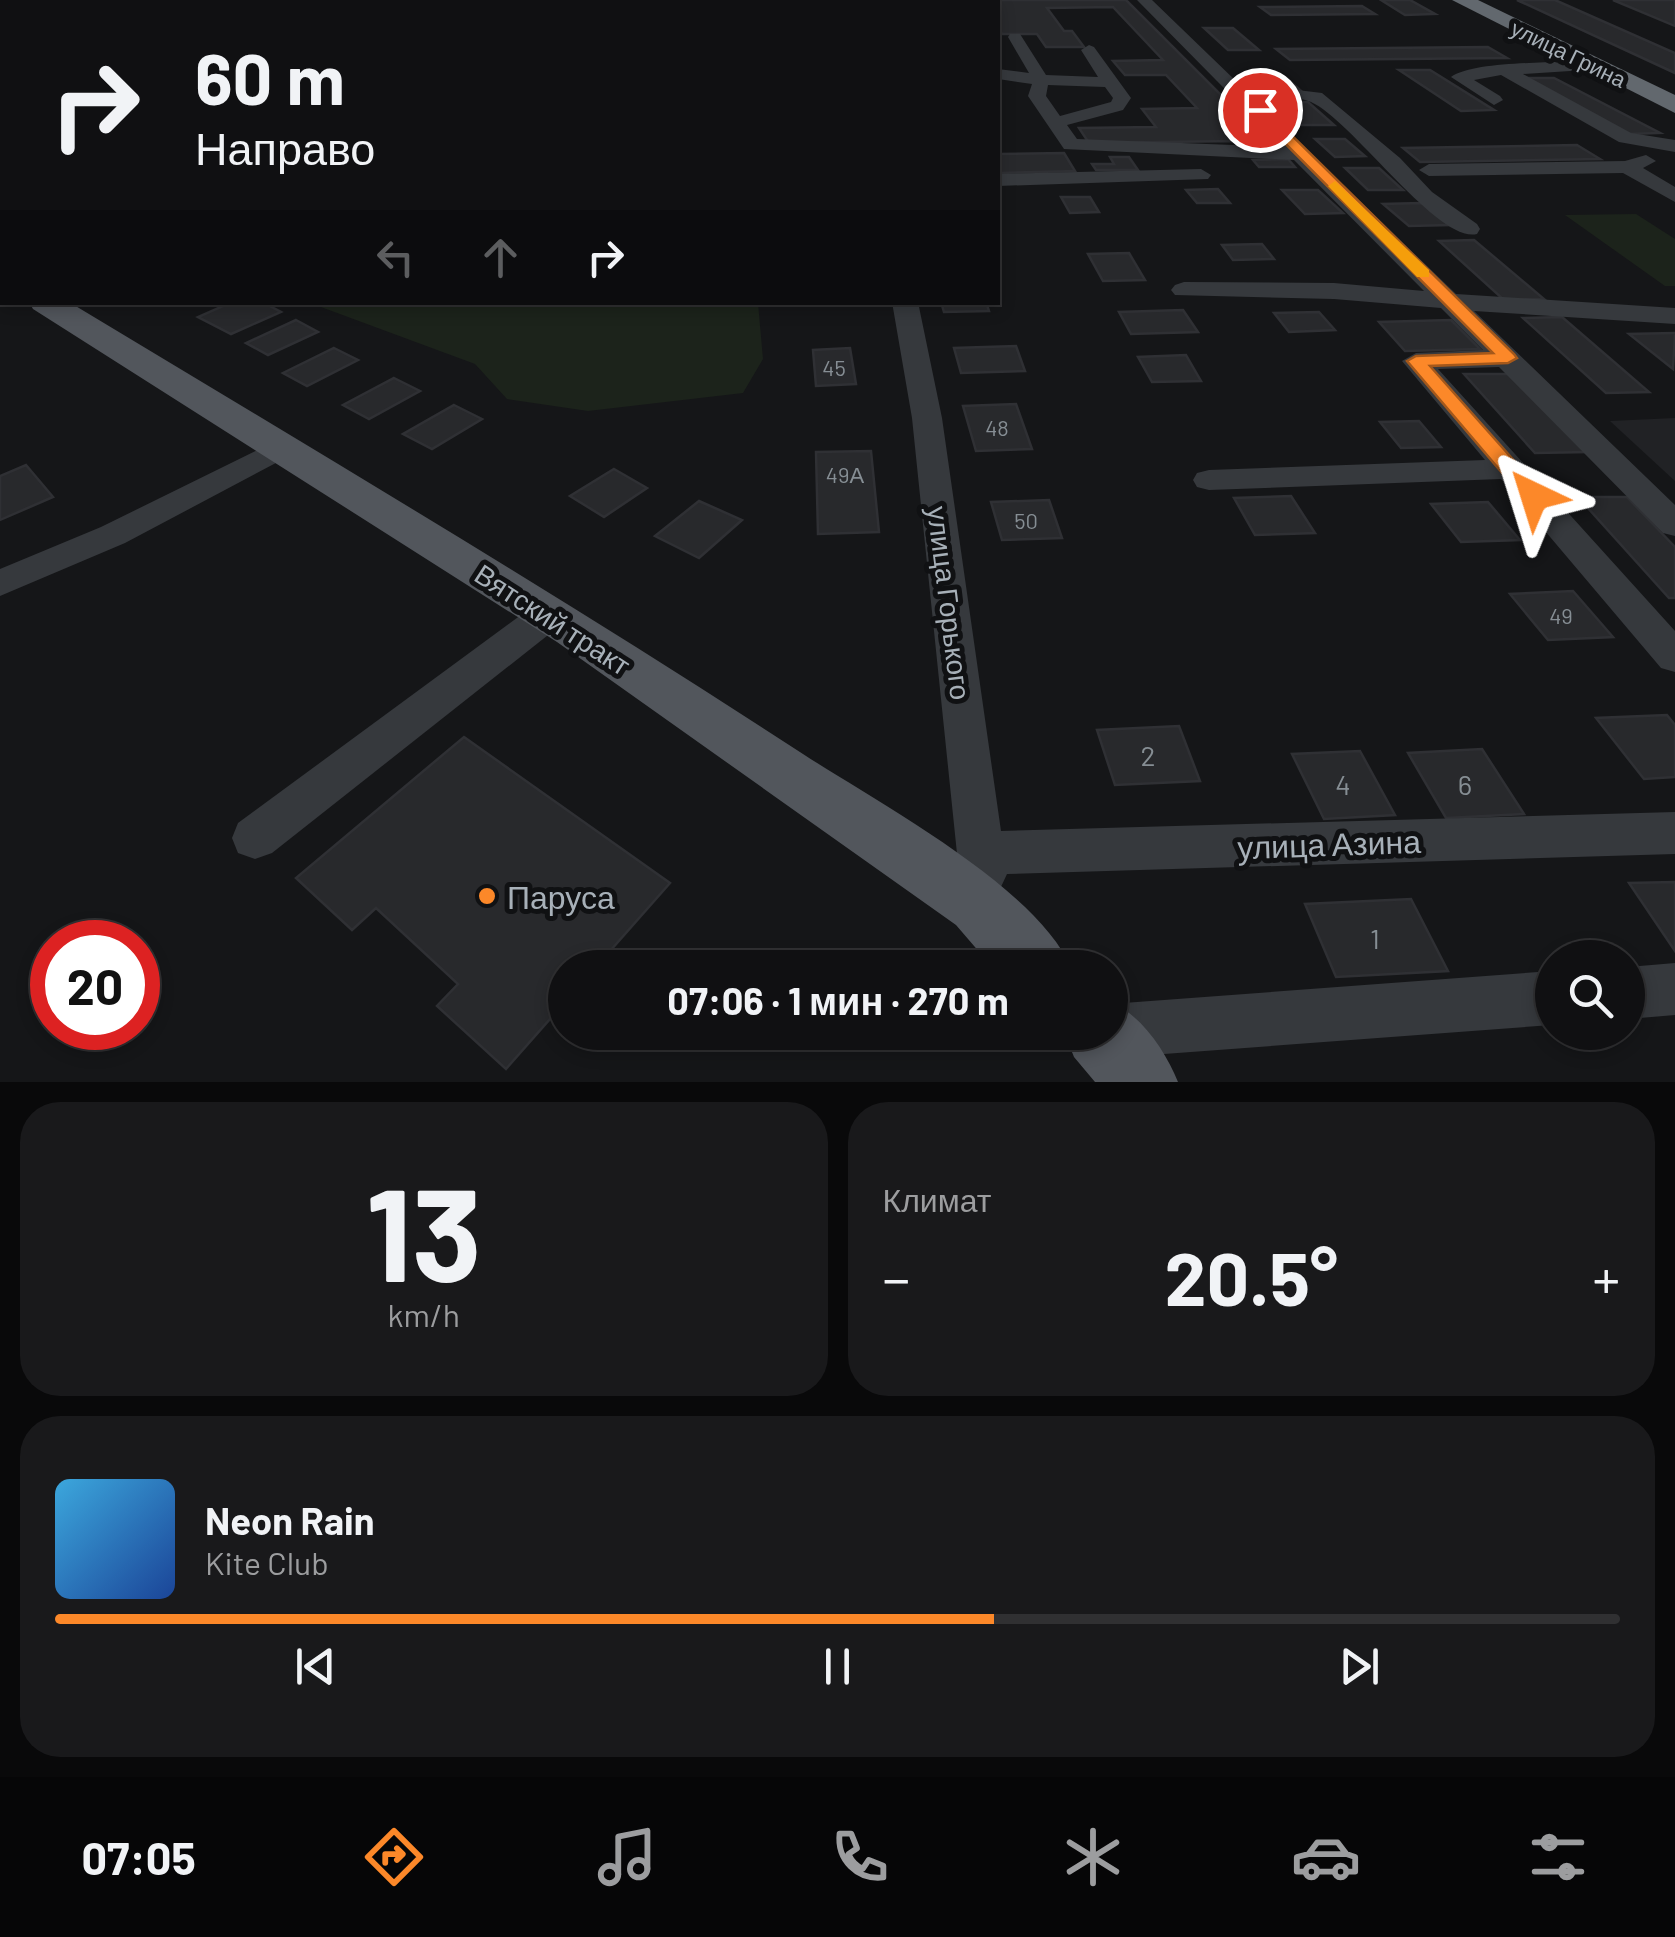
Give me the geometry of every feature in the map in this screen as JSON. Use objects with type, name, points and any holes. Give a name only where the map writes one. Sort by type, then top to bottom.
[{"type":"highway","name":"улица Грина","points":[[1462,0],[1675,106]]},
{"type":"main road","name":"Вятский тракт","points":[[49,305],[549,614],[978,904],[1021,950]]},
{"type":"main road","points":[[1114,1050],[1142,1082]]},
{"type":"street","points":[[1144,0],[1238,88],[1365,196],[1453,303],[1675,525]]},
{"type":"street","points":[[1014,38],[1042,80]]},
{"type":"street","points":[[1054,123],[1121,103],[1089,50]]},
{"type":"street","points":[[1494,100],[1459,77],[1504,70],[1595,66]]},
{"type":"street","points":[[1504,70],[1626,138],[1675,148]]},
{"type":"street","points":[[1000,74],[1110,82]]},
{"type":"street","points":[[1042,80],[1037,96],[1054,123],[1065,140],[1086,149],[1306,147],[1352,162],[1393,162]]},
{"type":"street","points":[[1238,88],[1316,97],[1393,162],[1424,197],[1469,230]]},
{"type":"street","points":[[1000,180],[1235,174],[1355,132]]},
{"type":"street","points":[[1429,170],[1627,167],[1675,148]]},
{"type":"street","points":[[1627,167],[1675,196]]},
{"type":"street","points":[[1365,196],[1424,197]]},
{"type":"street","points":[[1184,290],[1334,291],[1453,303],[1675,316]]},
{"type":"street","name":"улица Горького","points":[[906,305],[926,418],[983,853],[978,904]]},
{"type":"street","points":[[1508,358],[1416,361],[1675,657]]},
{"type":"street","points":[[0,582],[113,534],[280,448]]},
{"type":"street","points":[[1209,480],[1510,470]]},
{"type":"street","points":[[255,838],[549,614]]},
{"type":"street","name":"улица Азина","points":[[983,853],[1675,833]]},
{"type":"street","points":[[1645,991],[1675,989]]},
{"type":"street","points":[[1128,1030],[1535,999]]},
{"type":"shaded area","points":[[1636,214],[1675,239],[1675,286],[1665,286],[1565,215]]},
{"type":"shaded area","points":[[758,305],[763,359],[743,393],[588,411],[507,399],[475,364],[321,307]]},
{"type":"shaded area","points":[[1675,418],[1675,481],[1610,421]]},
{"type":"building","points":[[1000,0],[1126,0],[1274,148],[1243,149],[1235,141],[1089,143],[1079,128],[1156,127],[1142,109],[1197,108],[1166,75],[1125,75],[1113,61],[1163,60],[1113,7],[1047,8],[1064,31],[1072,31],[1084,47],[1046,47],[1037,34],[1002,34]]},
{"type":"building","points":[[1381,0],[1410,0],[1435,14],[1405,15]]},
{"type":"building","points":[[1517,0],[1555,0],[1675,53],[1675,73]]},
{"type":"building","points":[[1613,0],[1675,0],[1675,26]]},
{"type":"building","points":[[1362,6],[1375,14],[1271,15],[1260,7]]},
{"type":"building","points":[[1204,28],[1233,28],[1259,50],[1228,50]]},
{"type":"building","points":[[1488,47],[1507,58],[1290,60],[1276,49]]},
{"type":"building","points":[[1399,70],[1430,70],[1494,110],[1461,111]]},
{"type":"building","points":[[1248,76],[1284,76],[1300,90],[1263,90]]},
{"type":"building","points":[[1526,78],[1554,78],[1660,133],[1628,134]]},
{"type":"building","points":[[1274,102],[1308,102],[1334,125],[1299,125]]},
{"type":"building","points":[[1315,139],[1345,139],[1365,156],[1335,157]]},
{"type":"building","points":[[1577,145],[1600,159],[1420,162],[1403,148]]},
{"type":"building","points":[[1064,153],[1075,171],[1000,173],[1000,154]]},
{"type":"building","points":[[1110,157],[1129,157],[1138,170],[1096,170],[1092,164],[1114,164]]},
{"type":"building","points":[[1288,159],[1295,167],[1259,167],[1253,160]]},
{"type":"building","points":[[1345,168],[1379,168],[1403,190],[1368,190]]},
{"type":"building","points":[[1218,189],[1230,203],[1197,203],[1186,190]]},
{"type":"building","points":[[1282,190],[1318,190],[1343,213],[1305,214]]},
{"type":"building","points":[[1061,197],[1090,197],[1099,212],[1070,213]]},
{"type":"building","points":[[1422,203],[1449,225],[1409,226],[1383,204]]},
{"type":"building","points":[[1474,240],[1544,299],[1504,300],[1439,241]]},
{"type":"building","points":[[1262,244],[1274,259],[1233,260],[1222,245]]},
{"type":"building","points":[[1129,253],[1145,280],[1103,281],[1088,254]]},
{"type":"building","points":[[225,305],[268,305],[281,312],[231,334],[198,317]]},
{"type":"building","points":[[942,305],[987,305],[989,311],[944,312]]},
{"type":"building","points":[[1183,310],[1198,332],[1131,334],[1119,312]]},
{"type":"building","points":[[1319,312],[1335,330],[1289,332],[1274,313]]},
{"type":"building","points":[[1562,317],[1649,392],[1606,393],[1523,318]]},
{"type":"building","points":[[296,320],[318,332],[268,355],[246,343]]},
{"type":"building","points":[[1451,320],[1480,349],[1405,351],[1379,322]]},
{"type":"building","points":[[1675,333],[1673,369],[1629,334]]},
{"type":"building","points":[[1016,346],[1025,371],[961,373],[954,348]]},
{"type":"building","points":[[334,348],[358,360],[307,386],[283,373]]},
{"type":"building","points":[[850,348],[856,384],[816,386],[813,350]]},
{"type":"building","points":[[1186,355],[1201,381],[1152,382],[1138,357]]},
{"type":"building","points":[[1464,374],[1510,374],[1587,452],[1535,453]]},
{"type":"building","points":[[394,378],[420,391],[369,419],[343,405]]},
{"type":"building","points":[[1016,404],[1032,449],[976,451],[963,406]]},
{"type":"building","points":[[454,405],[482,419],[432,449],[403,434]]},
{"type":"building","points":[[1419,421],[1441,447],[1401,448],[1380,422]]},
{"type":"building","points":[[871,451],[879,532],[818,534],[816,452]]},
{"type":"building","points":[[26,465],[53,497],[0,520],[0,476]]},
{"type":"building","points":[[614,469],[647,488],[604,517],[570,496]]},
{"type":"building","points":[[1291,496],[1315,533],[1255,535],[1234,498]]},
{"type":"building","points":[[1578,497],[1627,497],[1675,547],[1675,598],[1669,598]]},
{"type":"building","points":[[1049,500],[1062,538],[1002,540],[991,502]]},
{"type":"building","points":[[699,501],[742,520],[699,558],[655,536]]},
{"type":"building","points":[[1488,502],[1520,540],[1461,542],[1431,504]]},
{"type":"building","points":[[1573,591],[1613,637],[1548,640],[1510,594]]},
{"type":"building","points":[[1667,715],[1675,725],[1675,777],[1644,779],[1596,718]]},
{"type":"building","points":[[1179,726],[1200,781],[1115,785],[1097,730]]},
{"type":"building","name":"Паруса","points":[[464,737],[670,883],[611,950],[548,950],[548,1021],[506,1069],[437,1006],[458,984],[376,908],[352,930],[296,878]]},
{"type":"building","points":[[1482,749],[1524,814],[1446,818],[1408,753]]},
{"type":"building","points":[[1360,751],[1395,815],[1324,819],[1292,754]]},
{"type":"building","points":[[1675,882],[1675,951],[1629,883]]},
{"type":"building","points":[[1411,899],[1448,971],[1336,977],[1305,904]]},
{"type":"slow traffic","points":[[1335,186],[1423,273]]},
{"type":"place","name":"Паруса","points":[[487,896]]},
{"type":"route","points":[[1260,110],[1508,358],[1416,361],[1534,496]]}]
